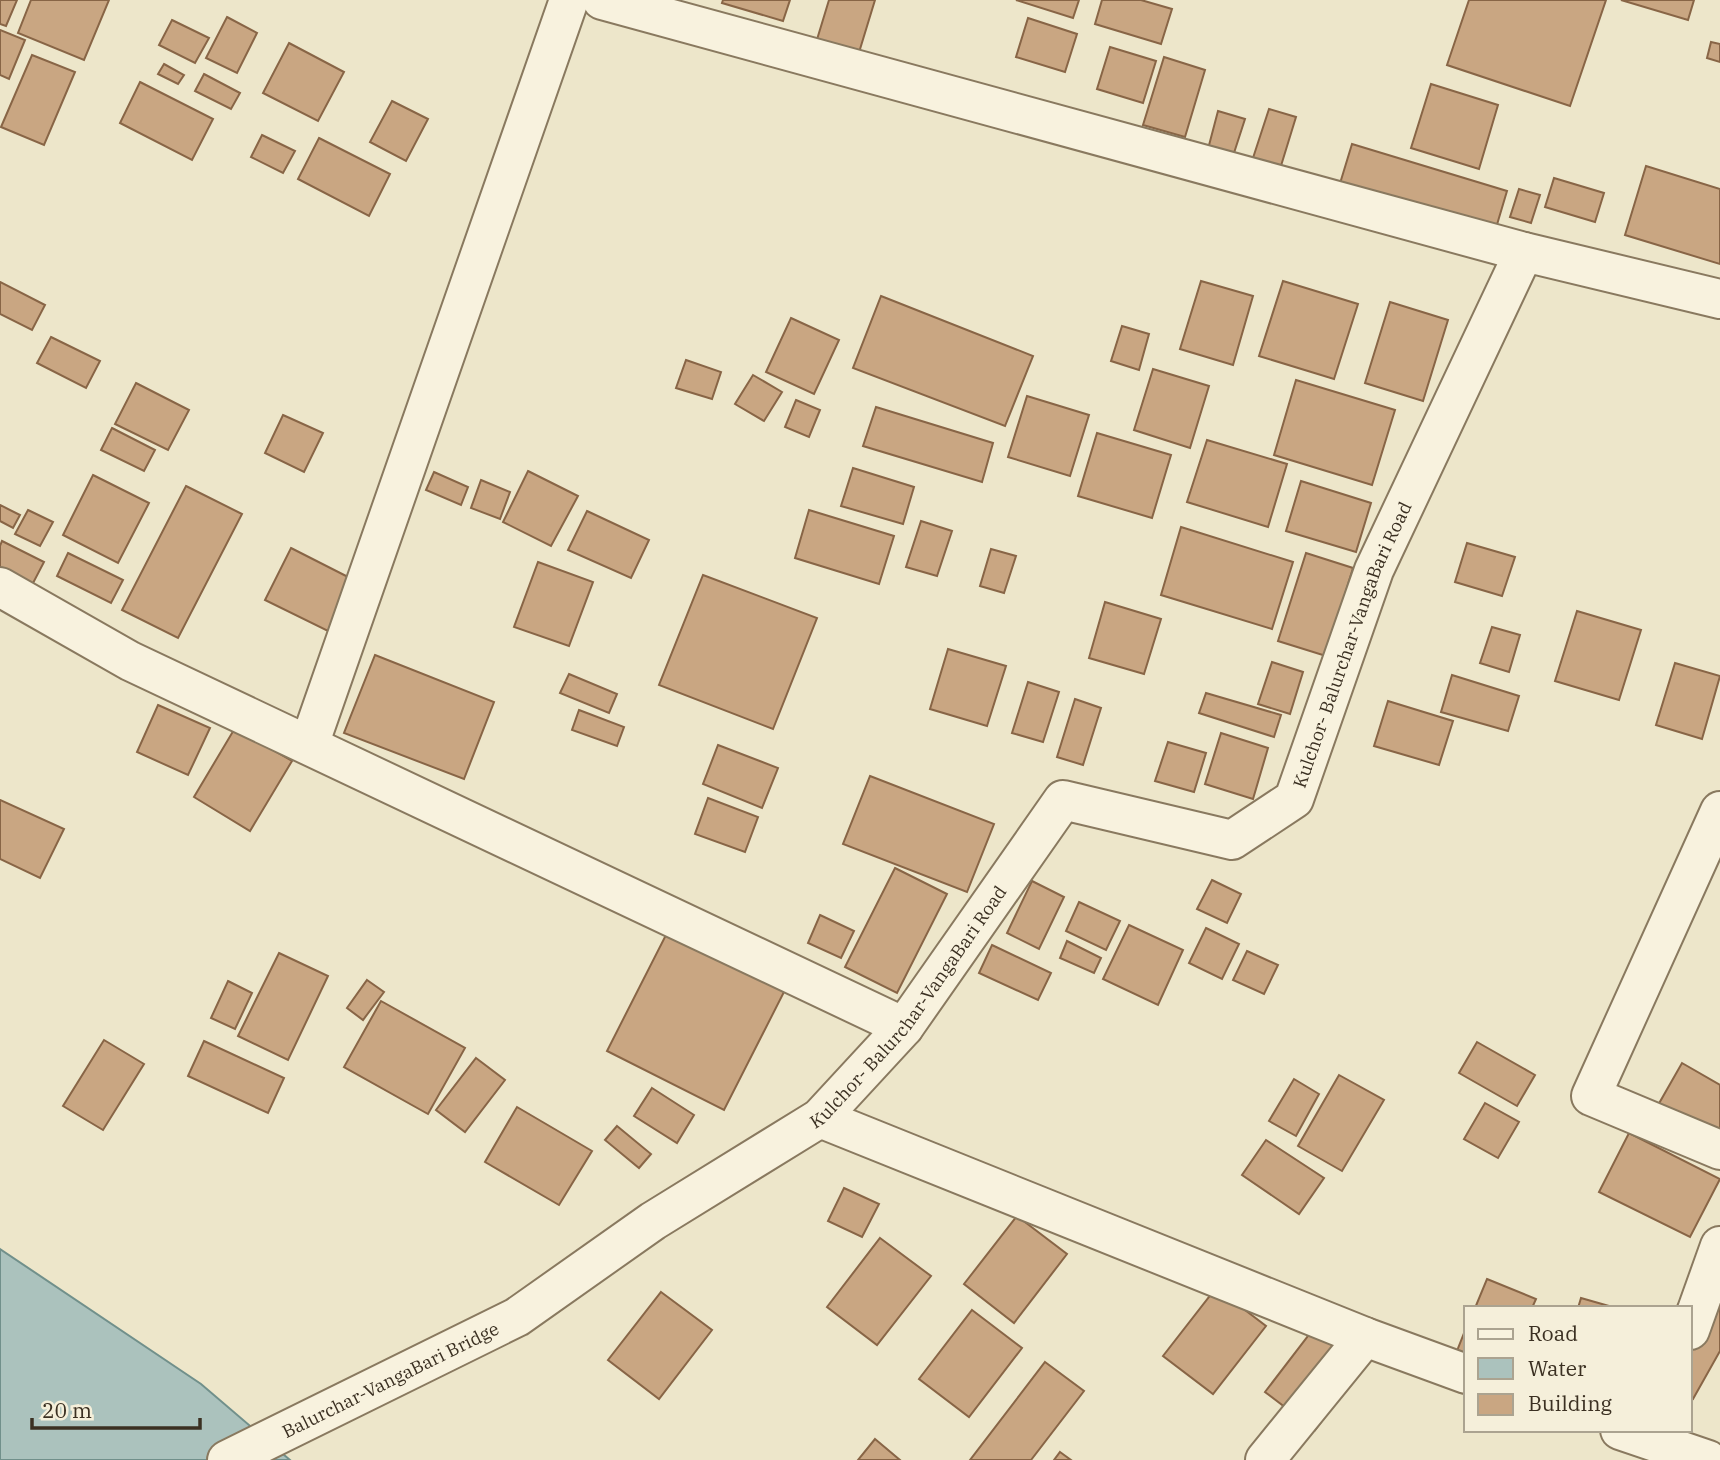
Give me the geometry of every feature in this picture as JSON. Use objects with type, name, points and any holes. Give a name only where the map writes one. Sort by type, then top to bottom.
[{"type":"street","points":[[309,745],[569,0]]},
{"type":"street","points":[[602,0],[1524,252],[1720,299]]},
{"type":"street","name":"Kulchor- Balurchar-VangaBari Road","points":[[517,1317],[653,1221],[820,1118],[904,1027],[1063,800],[1232,840],[1294,799],[1374,570],[1524,252]]},
{"type":"street","points":[[0,587],[130,661],[904,1027]]},
{"type":"street","points":[[1720,811],[1591,1096],[1720,1150]]},
{"type":"street","points":[[820,1118],[1365,1337],[1464,1373]]},
{"type":"street","points":[[1692,1324],[1720,1246]]},
{"type":"street","name":"Balurchar-VangaBari Bridge","points":[[227,1460],[517,1317]]},
{"type":"street","points":[[1265,1460],[1365,1337]]},
{"type":"street","points":[[1640,1441],[1708,1460]]},
{"type":"water","points":[[0,1249],[201,1384],[290,1460],[0,1460]]},
{"type":"building","points":[[0,0],[17,0],[6,26],[0,24]]},
{"type":"building","points":[[31,0],[109,0],[84,60],[18,33]]},
{"type":"building","points":[[723,0],[790,0],[783,21],[722,3]]},
{"type":"building","points":[[829,0],[875,0],[857,59],[815,46]]},
{"type":"building","points":[[1016,0],[1079,0],[1073,18]]},
{"type":"building","points":[[1102,0],[1141,0],[1172,9],[1161,44],[1095,24]]},
{"type":"building","points":[[1469,0],[1606,0],[1570,106],[1447,65]]},
{"type":"building","points":[[1621,0],[1694,0],[1688,20]]},
{"type":"building","points":[[227,17],[257,33],[237,73],[206,58]]},
{"type":"building","points":[[1028,18],[1077,34],[1065,72],[1016,57]]},
{"type":"building","points":[[172,20],[209,38],[195,63],[159,45]]},
{"type":"building","points":[[0,30],[25,40],[9,79],[0,75]]},
{"type":"building","points":[[1711,42],[1720,44],[1720,62],[1707,58]]},
{"type":"building","points":[[289,43],[344,72],[318,121],[263,93]]},
{"type":"building","points":[[1110,47],[1156,61],[1143,103],[1097,89]]},
{"type":"building","points":[[32,55],[75,72],[44,145],[1,127]]},
{"type":"building","points":[[1164,57],[1205,70],[1185,137],[1143,125]]},
{"type":"building","points":[[164,64],[184,75],[178,84],[158,74]]},
{"type":"building","points":[[204,74],[240,93],[231,109],[195,91]]},
{"type":"building","points":[[140,82],[213,119],[192,160],[120,123]]},
{"type":"building","points":[[1431,84],[1498,105],[1479,169],[1411,148]]},
{"type":"building","points":[[392,101],[428,119],[406,161],[370,142]]},
{"type":"building","points":[[1269,109],[1296,117],[1280,169],[1252,161]]},
{"type":"building","points":[[1218,111],[1245,119],[1233,156],[1208,149]]},
{"type":"building","points":[[262,135],[295,151],[283,173],[251,157]]},
{"type":"building","points":[[319,138],[390,174],[369,216],[298,179]]},
{"type":"building","points":[[1352,144],[1507,191],[1493,238],[1338,190]]},
{"type":"building","points":[[1646,166],[1720,189],[1720,264],[1625,235]]},
{"type":"building","points":[[1554,178],[1604,193],[1595,222],[1545,207]]},
{"type":"building","points":[[1519,189],[1540,195],[1531,223],[1510,217]]},
{"type":"building","points":[[1201,281],[1253,296],[1233,365],[1180,349]]},
{"type":"building","points":[[1283,281],[1358,304],[1334,379],[1259,356]]},
{"type":"building","points":[[0,282],[45,305],[32,330],[0,314]]},
{"type":"building","points":[[881,296],[1033,356],[1005,426],[853,368]]},
{"type":"building","points":[[1390,302],[1448,320],[1423,401],[1365,383]]},
{"type":"building","points":[[791,318],[839,340],[814,394],[766,372]]},
{"type":"building","points":[[1122,326],[1149,334],[1139,370],[1111,361]]},
{"type":"building","points":[[51,337],[100,361],[86,388],[37,363]]},
{"type":"building","points":[[686,360],[721,372],[712,399],[676,388]]},
{"type":"building","points":[[1153,369],[1209,386],[1190,448],[1134,430]]},
{"type":"building","points":[[753,375],[782,392],[764,421],[735,404]]},
{"type":"building","points":[[1296,380],[1395,410],[1372,485],[1274,455]]},
{"type":"building","points":[[136,383],[189,410],[168,450],[115,424]]},
{"type":"building","points":[[1027,396],[1089,415],[1070,476],[1008,457]]},
{"type":"building","points":[[796,400],[820,410],[809,437],[785,427]]},
{"type":"building","points":[[876,407],[993,443],[982,482],[863,446]]},
{"type":"building","points":[[283,415],[323,433],[304,472],[265,453]]},
{"type":"building","points":[[112,428],[155,450],[144,471],[101,450]]},
{"type":"building","points":[[1097,433],[1171,455],[1152,518],[1078,496]]},
{"type":"building","points":[[1207,440],[1287,464],[1268,527],[1187,502]]},
{"type":"building","points":[[853,468],[914,487],[903,524],[841,506]]},
{"type":"building","points":[[528,471],[578,496],[551,546],[503,522]]},
{"type":"building","points":[[434,472],[468,487],[461,505],[426,490]]},
{"type":"building","points":[[93,475],[149,503],[118,563],[63,535]]},
{"type":"building","points":[[481,480],[510,492],[500,519],[471,508]]},
{"type":"building","points":[[1301,481],[1371,503],[1356,552],[1286,531]]},
{"type":"building","points":[[186,486],[242,514],[178,638],[122,610]]},
{"type":"building","points":[[0,505],[20,515],[13,528],[0,521]]},
{"type":"building","points":[[28,510],[53,522],[40,546],[15,534]]},
{"type":"building","points":[[809,510],[894,536],[879,584],[795,558]]},
{"type":"building","points":[[587,511],[649,540],[631,578],[568,550]]},
{"type":"building","points":[[921,521],[952,531],[937,576],[906,567]]},
{"type":"building","points":[[1181,527],[1293,562],[1272,629],[1161,595]]},
{"type":"building","points":[[2,541],[44,562],[31,587],[0,571]]},
{"type":"building","points":[[1467,543],[1515,557],[1502,596],[1455,582]]},
{"type":"building","points":[[291,548],[356,581],[330,632],[265,600]]},
{"type":"building","points":[[991,549],[1016,556],[1004,593],[980,586]]},
{"type":"building","points":[[68,553],[123,580],[111,603],[57,576]]},
{"type":"building","points":[[1306,553],[1353,568],[1326,656],[1278,641]]},
{"type":"building","points":[[538,562],[593,582],[569,646],[514,627]]},
{"type":"building","points":[[703,575],[817,618],[773,729],[659,685]]},
{"type":"building","points":[[1105,602],[1161,619],[1144,674],[1089,658]]},
{"type":"building","points":[[1577,611],[1641,630],[1619,700],[1555,681]]},
{"type":"building","points":[[1492,627],[1520,635],[1509,672],[1480,663]]},
{"type":"building","points":[[948,649],[1006,666],[987,726],[930,709]]},
{"type":"building","points":[[375,655],[494,702],[464,779],[344,733]]},
{"type":"building","points":[[1272,662],[1303,672],[1290,714],[1258,704]]},
{"type":"building","points":[[1675,663],[1720,676],[1702,739],[1656,725]]},
{"type":"building","points":[[569,674],[617,694],[609,713],[560,693]]},
{"type":"building","points":[[1452,675],[1519,696],[1508,731],[1441,712]]},
{"type":"building","points":[[1028,682],[1059,692],[1043,742],[1012,733]]},
{"type":"building","points":[[1206,693],[1281,715],[1274,737],[1199,713]]},
{"type":"building","points":[[1075,699],[1101,708],[1083,765],[1057,757]]},
{"type":"building","points":[[1388,701],[1453,721],[1439,765],[1374,746]]},
{"type":"building","points":[[158,705],[210,728],[188,775],[137,752]]},
{"type":"building","points":[[579,710],[624,727],[617,746],[572,730]]},
{"type":"building","points":[[235,728],[292,761],[250,831],[194,797]]},
{"type":"building","points":[[1221,733],[1268,748],[1253,799],[1205,784]]},
{"type":"building","points":[[1168,742],[1206,753],[1194,792],[1155,781]]},
{"type":"building","points":[[718,745],[778,768],[762,808],[703,784]]},
{"type":"building","points":[[870,776],[994,824],[967,892],[843,844]]},
{"type":"building","points":[[708,798],[758,817],[745,852],[695,834]]},
{"type":"building","points":[[0,800],[64,829],[40,878],[0,859]]},
{"type":"building","points":[[895,868],[947,894],[897,993],[845,967]]},
{"type":"building","points":[[1212,880],[1241,894],[1227,923],[1197,909]]},
{"type":"building","points":[[1032,881],[1064,897],[1039,949],[1007,933]]},
{"type":"building","points":[[1079,902],[1120,921],[1106,950],[1066,931]]},
{"type":"building","points":[[820,915],[854,931],[841,958],[808,943]]},
{"type":"building","points":[[1129,925],[1183,950],[1158,1005],[1103,979]]},
{"type":"building","points":[[1206,928],[1239,944],[1222,979],[1189,963]]},
{"type":"building","points":[[669,929],[786,988],[724,1110],[607,1051]]},
{"type":"building","points":[[1067,941],[1101,958],[1094,973],[1060,958]]},
{"type":"building","points":[[992,945],[1051,973],[1038,1000],[979,973]]},
{"type":"building","points":[[1247,951],[1278,965],[1264,994],[1233,980]]},
{"type":"building","points":[[279,953],[328,976],[288,1060],[238,1036]]},
{"type":"building","points":[[367,980],[384,992],[363,1020],[347,1008]]},
{"type":"building","points":[[228,981],[252,993],[235,1029],[211,1018]]},
{"type":"building","points":[[381,1001],[465,1048],[428,1114],[344,1067]]},
{"type":"building","points":[[104,1040],[144,1064],[103,1130],[63,1106]]},
{"type":"building","points":[[204,1041],[284,1078],[268,1113],[188,1076]]},
{"type":"building","points":[[1477,1042],[1535,1075],[1517,1106],[1459,1073]]},
{"type":"building","points":[[476,1058],[505,1080],[465,1132],[436,1110]]},
{"type":"building","points":[[1682,1063],[1720,1085],[1720,1143],[1657,1107]]},
{"type":"building","points":[[1339,1075],[1384,1100],[1342,1171],[1298,1146]]},
{"type":"building","points":[[1294,1079],[1319,1094],[1296,1136],[1269,1121]]},
{"type":"building","points":[[652,1088],[694,1115],[677,1143],[634,1116]]},
{"type":"building","points":[[1485,1103],[1519,1122],[1498,1158],[1464,1139]]},
{"type":"building","points":[[517,1107],[592,1151],[559,1205],[485,1162]]},
{"type":"building","points":[[617,1126],[651,1154],[639,1168],[605,1140]]},
{"type":"building","points":[[1629,1133],[1720,1179],[1690,1237],[1599,1192]]},
{"type":"building","points":[[1266,1140],[1324,1178],[1299,1214],[1242,1175]]},
{"type":"building","points":[[844,1188],[879,1204],[862,1237],[828,1221]]},
{"type":"building","points":[[1017,1216],[1067,1254],[1014,1323],[964,1284]]},
{"type":"building","points":[[880,1238],[931,1276],[877,1345],[827,1307]]},
{"type":"building","points":[[1708,1252],[1720,1259],[1720,1351],[1693,1399],[1692,1306],[1677,1306]]},
{"type":"building","points":[[1487,1279],[1536,1299],[1533,1306],[1476,1306]]},
{"type":"building","points":[[1216,1288],[1266,1326],[1213,1394],[1163,1356]]},
{"type":"building","points":[[661,1292],[712,1330],[659,1399],[608,1360]]},
{"type":"building","points":[[1581,1298],[1609,1306],[1579,1306]]},
{"type":"building","points":[[972,1310],[1022,1348],[969,1417],[919,1379]]},
{"type":"building","points":[[1318,1323],[1367,1361],[1315,1430],[1265,1392]]},
{"type":"building","points":[[1464,1333],[1464,1359],[1455,1356]]},
{"type":"building","points":[[1045,1362],[1084,1391],[1031,1460],[970,1460]]},
{"type":"building","points":[[875,1439],[900,1460],[858,1460]]},
{"type":"building","points":[[1060,1452],[1071,1460],[1054,1460]]}]
